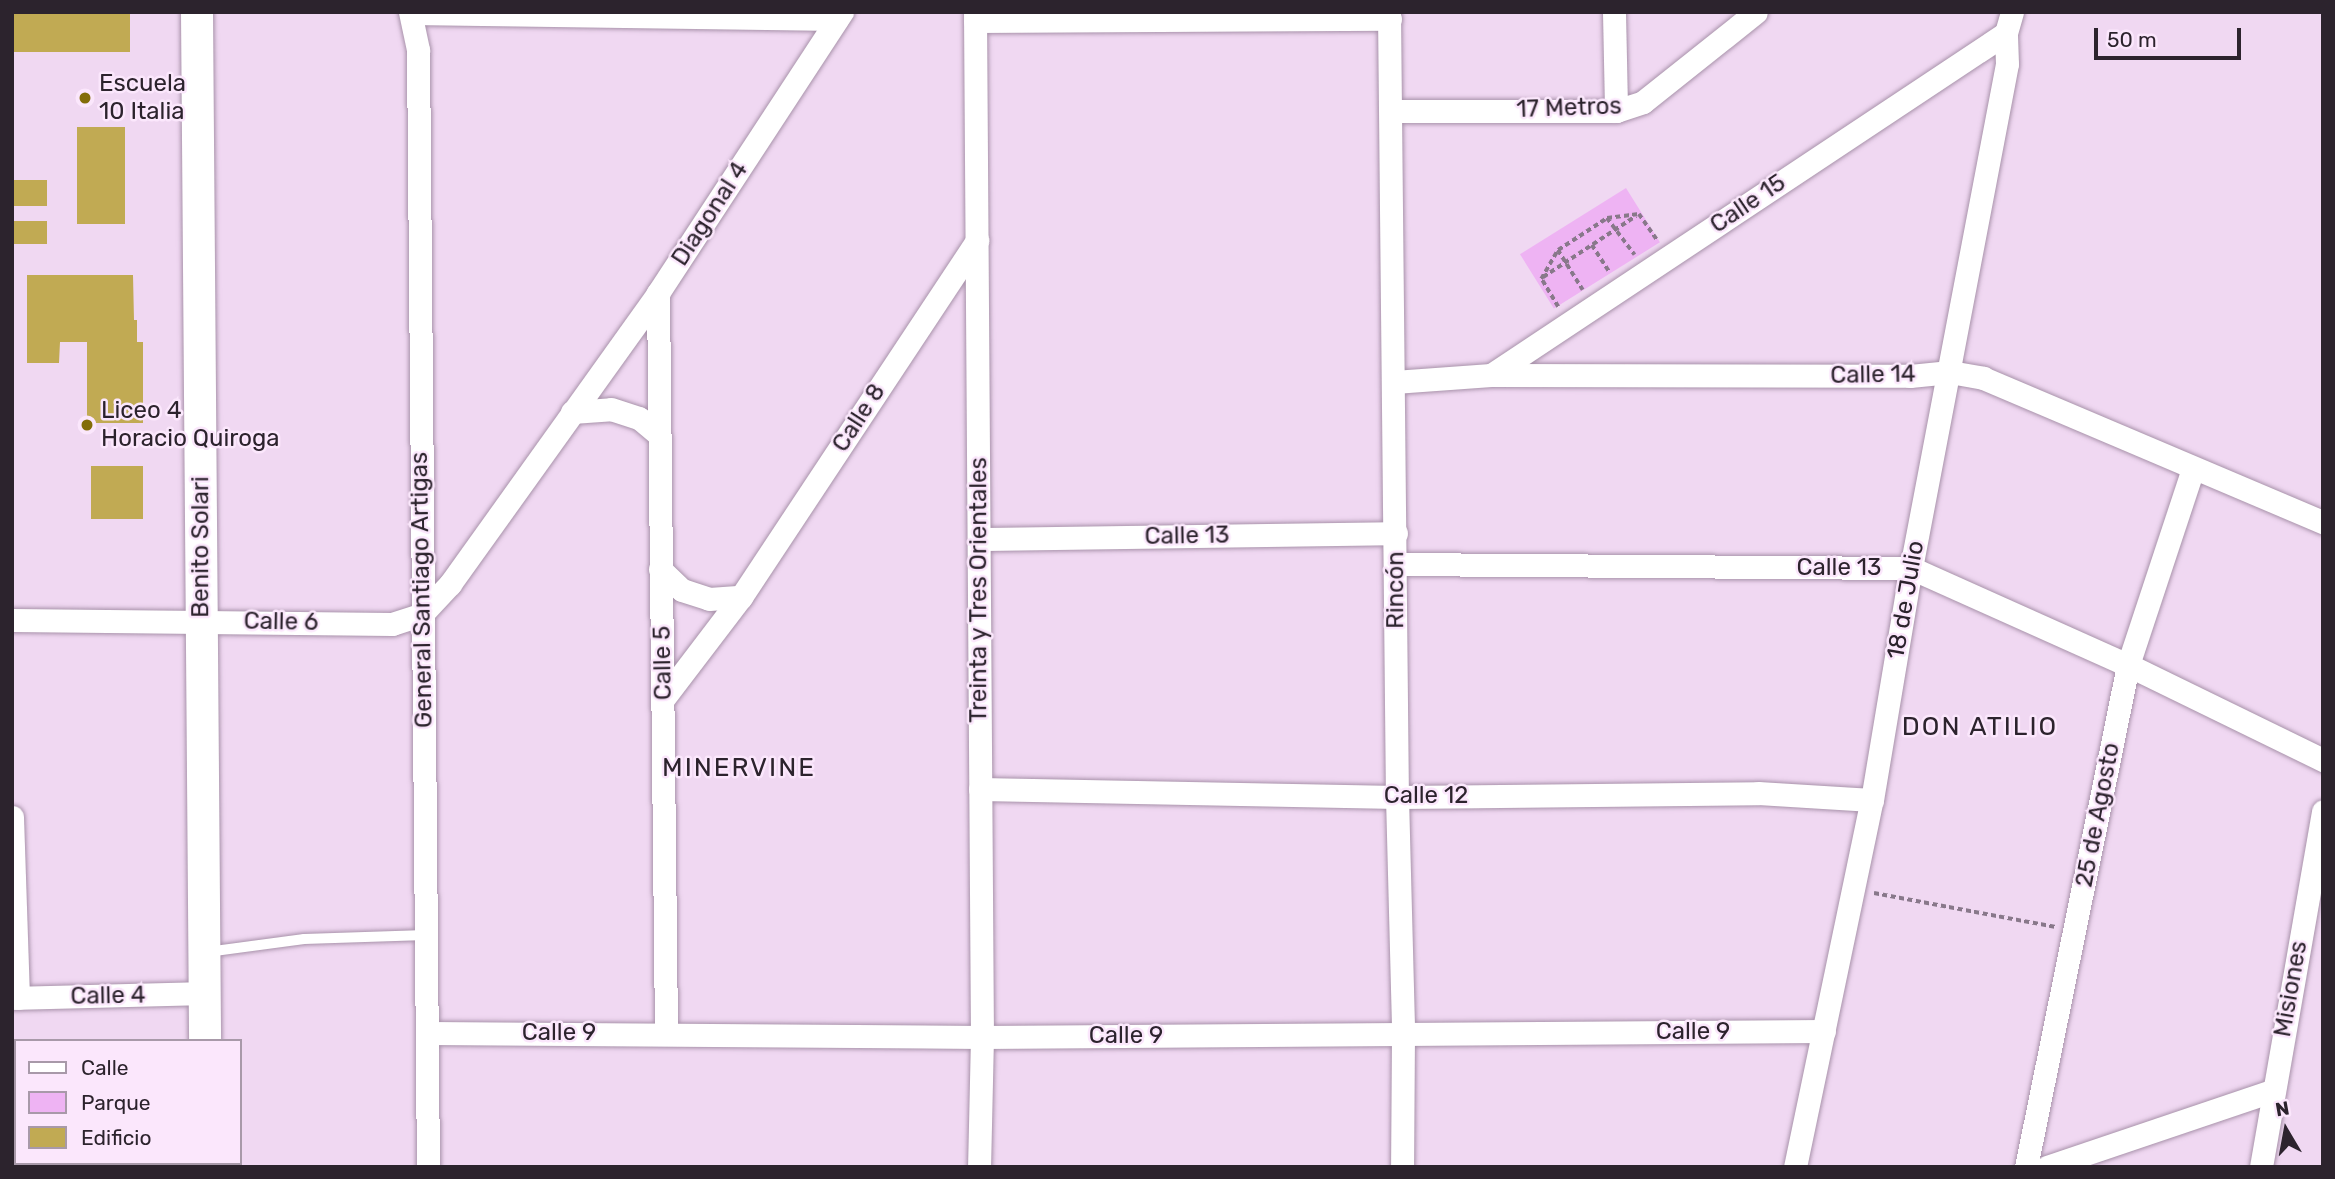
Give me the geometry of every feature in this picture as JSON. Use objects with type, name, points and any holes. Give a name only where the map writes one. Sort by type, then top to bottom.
[{"type":"street","name":"Benito Solari","points":[[177,12],[192,622],[204,953],[185,1039]]},
{"type":"street","name":"Benito Solari","points":[[197,12],[192,622],[195,994],[205,1039]]},
{"type":"street","points":[[1614,12],[1616,111]]},
{"type":"street","name":"17 Metros","points":[[1392,111],[1616,111],[1643,102],[1756,12]]},
{"type":"street","points":[[411,13],[840,16]]},
{"type":"street","name":"General Santiago Artigas","points":[[411,13],[418,50],[428,1167]]},
{"type":"street","name":"Diagonal 4","points":[[422,614],[450,584],[658,293],[840,16]]},
{"type":"street","points":[[975,17],[1390,16]]},
{"type":"street","name":"Rincón","points":[[1390,16],[1397,797],[1403,1034],[1402,1167]]},
{"type":"street","name":"Treinta y Tres Orientales","points":[[975,17],[982,1037],[979,1167]]},
{"type":"street","name":"Calle 15","points":[[1491,375],[2009,22]]},
{"type":"street","name":"18 de Julio","points":[[1795,1167],[1872,800],[1911,568],[2007,64],[2009,22]]},
{"type":"street","name":"Calle 8","points":[[664,698],[741,597],[976,240]]},
{"type":"street","name":"Calle 5","points":[[658,293],[666,1034]]},
{"type":"street","name":"Calle 14","points":[[1394,382],[1491,375],[1910,376],[1950,372],[1983,378],[2323,522]]},
{"type":"street","points":[[572,412],[611,409],[639,418],[659,435]]},
{"type":"street","name":"25 de Agosto","points":[[2026,1167],[2128,665],[2193,468]]},
{"type":"street","name":"Calle 13","points":[[979,539],[1396,533]]},
{"type":"street","name":"Calle 13","points":[[1396,564],[1911,568],[2128,665],[2323,760]]},
{"type":"street","points":[[660,569],[681,590],[709,599],[741,597]]},
{"type":"street","name":"Calle 6","points":[[12,620],[392,624],[422,614]]},
{"type":"street","name":"Calle 12","points":[[980,789],[1397,797],[1758,793],[1872,800]]},
{"type":"street","name":"Misiones","points":[[2261,1167],[2272,1091],[2323,811]]},
{"type":"street","points":[[12,817],[15,998]]},
{"type":"street","name":"Calle 4","points":[[15,998],[195,994]]},
{"type":"street","name":"Calle 9","points":[[427,1033],[982,1037],[1824,1031]]},
{"type":"street","points":[[2047,1167],[2272,1091]]},
{"type":"lane","points":[[204,953],[304,939],[426,936]]},
{"type":"path","points":[[1639,214],[1669,256]]},
{"type":"path","points":[[1541,279],[1558,250],[1607,218],[1639,214]]},
{"type":"path","points":[[1541,279],[1639,214]]},
{"type":"path","points":[[1607,218],[1647,271]]},
{"type":"path","points":[[1592,245],[1620,289]]},
{"type":"path","points":[[1558,250],[1593,307]]},
{"type":"path","points":[[1541,279],[1569,324]]},
{"type":"path","points":[[1855,890],[2075,930]]},
{"type":"green space","points":[[1626,188],[1660,242],[1554,309],[1520,254]]},
{"type":"building","points":[[12,12],[130,12],[130,52],[12,52]]},
{"type":"building","points":[[77,127],[125,127],[125,224],[77,224]]},
{"type":"building","points":[[12,180],[47,180],[47,206],[12,206]]},
{"type":"building","points":[[12,221],[47,221],[47,244],[12,244]]},
{"type":"building","points":[[27,275],[133,275],[137,342],[143,342],[143,423],[87,423],[87,342],[60,342],[59,363],[27,363]]},
{"type":"building","points":[[91,466],[143,466],[143,519],[91,519]]},
{"type":"place","name":"Escuela 10 Italia","points":[[85,98]]},
{"type":"place","name":"Liceo 4 Horacio Quiroga","points":[[87,425]]},
{"type":"district","name":"DON ATILIO","points":[[1980,727]]},
{"type":"district","name":"MINERVINE","points":[[739,768]]}]
